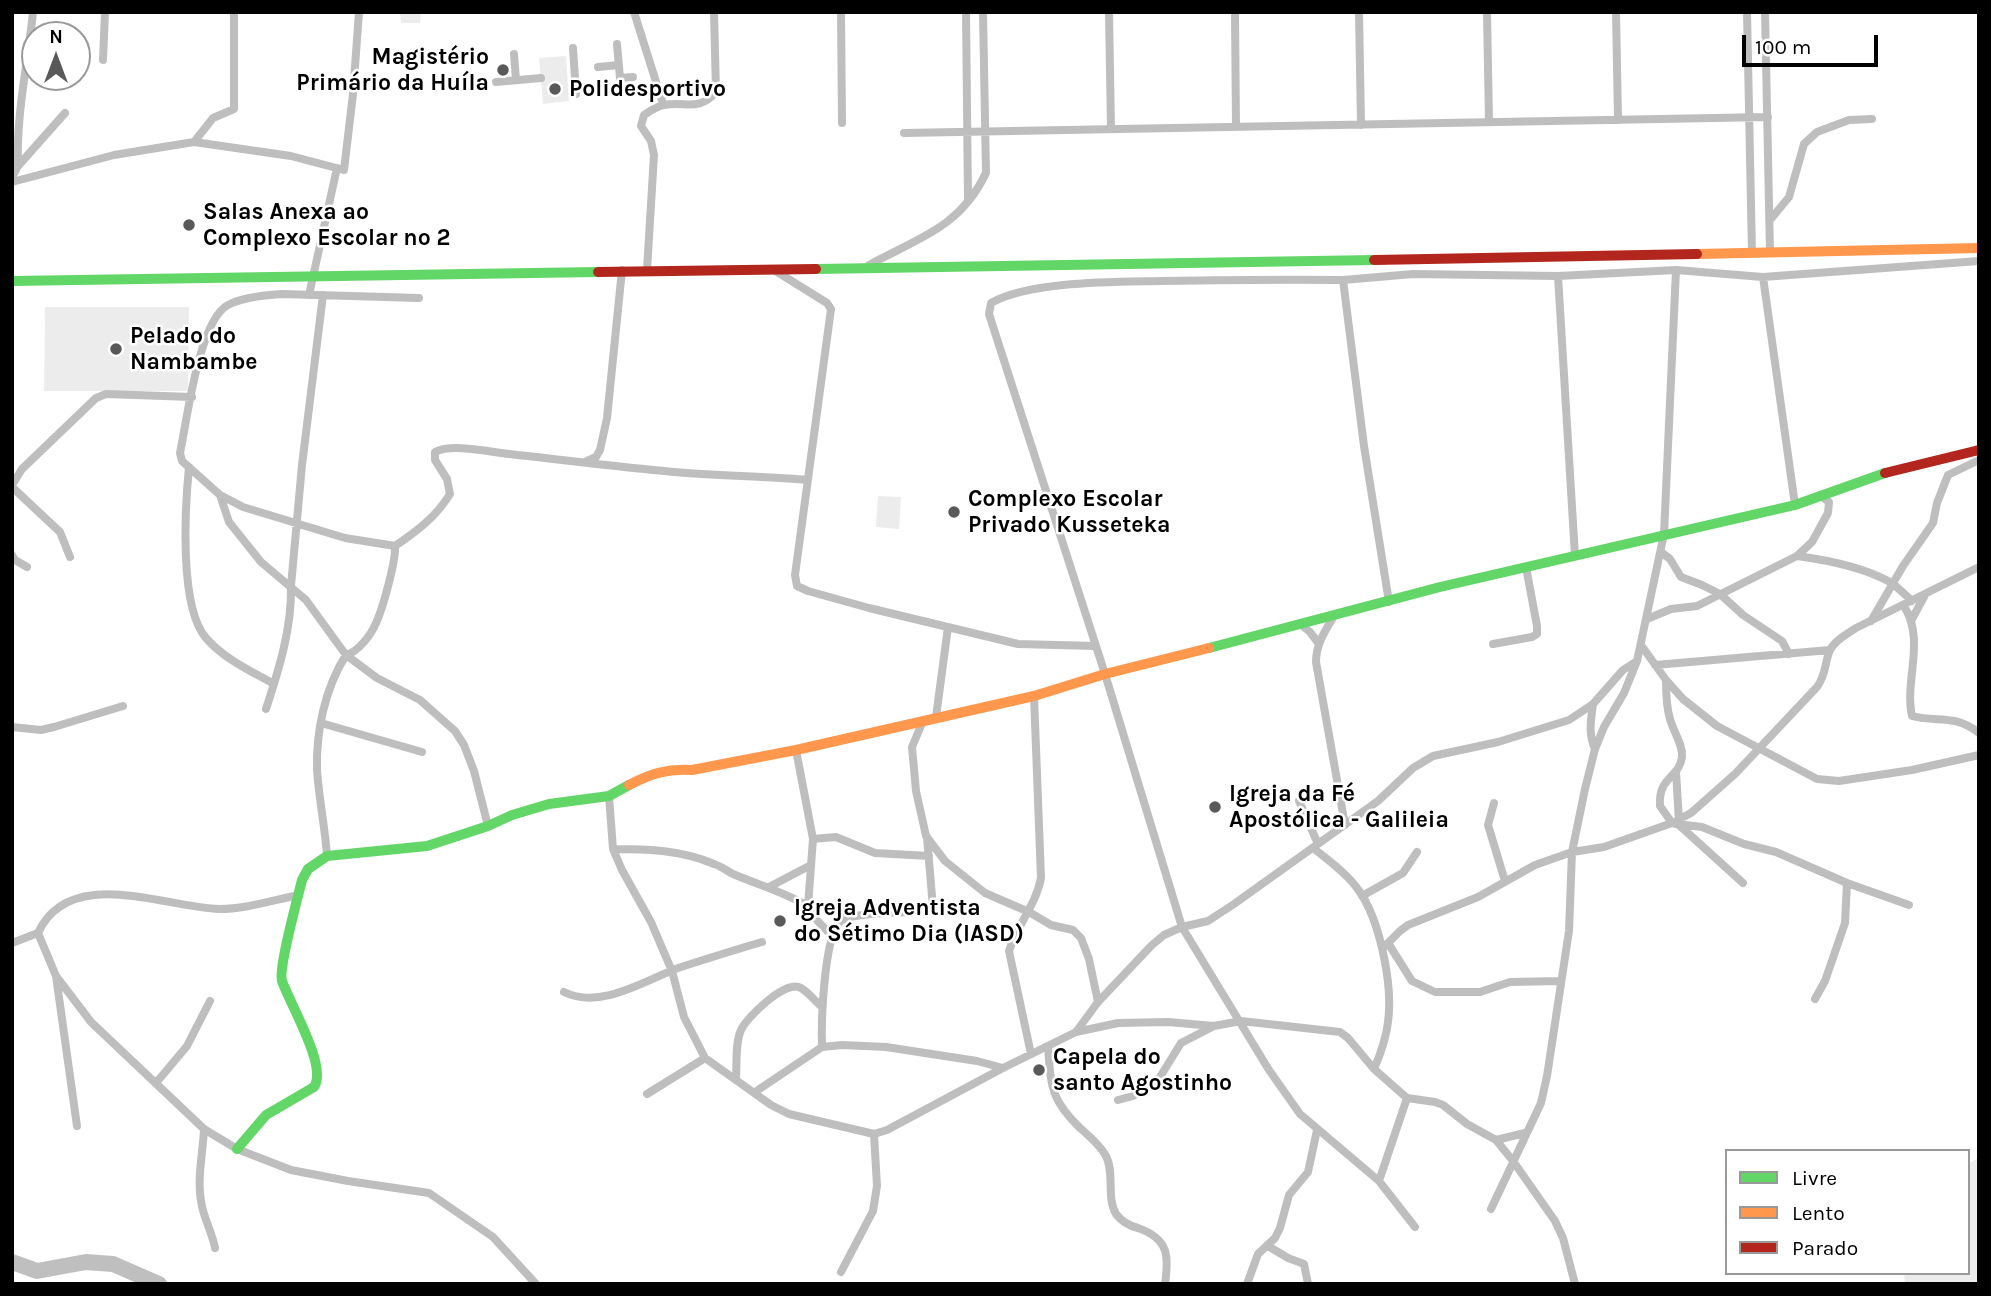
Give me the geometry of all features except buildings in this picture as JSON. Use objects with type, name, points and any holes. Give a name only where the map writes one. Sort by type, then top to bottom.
[{"type":"street","points":[[18,166],[18,122],[24,96],[26,53],[31,37],[33,12]]},
{"type":"street","points":[[103,60],[105,12]]},
{"type":"street","points":[[194,142],[214,118],[234,109],[234,12]]},
{"type":"street","points":[[12,182],[114,155],[194,142],[290,156],[344,170],[359,12]]},
{"type":"street","points":[[634,12],[663,104]]},
{"type":"street","points":[[647,270],[654,155],[652,141],[642,126],[643,115],[663,104],[689,106],[709,100],[716,92],[714,12]]},
{"type":"street","points":[[841,12],[842,123]]},
{"type":"street","points":[[966,12],[968,200]]},
{"type":"street","points":[[863,268],[933,233],[951,220],[986,173],[983,12]]},
{"type":"street","points":[[1109,12],[1111,130]]},
{"type":"street","points":[[1235,12],[1236,127]]},
{"type":"street","points":[[1359,12],[1361,125]]},
{"type":"street","points":[[1487,12],[1489,122]]},
{"type":"street","points":[[1616,12],[1618,120]]},
{"type":"street","points":[[1747,12],[1752,253]]},
{"type":"street","points":[[1765,12],[1770,253]]},
{"type":"street","points":[[617,44],[620,78],[633,77]]},
{"type":"street","points":[[572,48],[576,94]]},
{"type":"street","points":[[514,54],[516,80]]},
{"type":"street","points":[[598,67],[619,65]]},
{"type":"street","points":[[496,82],[541,78]]},
{"type":"street","points":[[12,177],[18,166],[65,113]]},
{"type":"street","points":[[904,133],[1768,117]]},
{"type":"street","points":[[1770,220],[1788,197],[1804,144],[1817,132],[1849,120],[1872,119]]},
{"type":"street","points":[[309,295],[337,168]]},
{"type":"street","points":[[12,281],[1979,248]]},
{"type":"street","points":[[1415,1227],[1379,1181],[1300,1114],[1182,927],[1105,674],[989,314],[991,303],[1005,295],[1087,283],[1273,278],[1343,280],[1413,274],[1558,275],[1676,270],[1763,277],[1979,261]]},
{"type":"street","points":[[1086,265],[1087,283]]},
{"type":"street","points":[[772,269],[827,303],[831,309],[795,575],[797,586],[857,605],[1018,643],[1095,646]]},
{"type":"street","points":[[584,462],[598,454],[605,429],[613,377],[622,270]]},
{"type":"street","points":[[1491,1209],[1541,1103],[1548,1076],[1569,931],[1572,852],[1595,749],[1637,661],[1661,552],[1676,270]]},
{"type":"street","points":[[1558,275],[1575,555]]},
{"type":"street","points":[[1763,277],[1795,505]]},
{"type":"street","points":[[1343,280],[1364,446],[1389,602]]},
{"type":"street","points":[[266,709],[291,605],[297,523],[323,295]]},
{"type":"street","points":[[419,298],[265,296],[230,304],[222,309],[200,350],[180,453],[181,461],[220,495],[243,507],[345,537],[395,545],[422,527],[441,509],[450,494],[447,479],[435,460],[435,452],[442,449],[673,472],[808,480]]},
{"type":"street","points":[[70,557],[60,532],[12,486],[23,469],[96,398],[106,394],[192,397]]},
{"type":"street","points":[[237,1149],[266,1115],[314,1087],[318,1080],[317,1065],[280,977],[302,880],[308,869],[327,856],[427,846],[549,804],[609,796],[650,774],[676,769],[692,770],[796,750],[1034,696],[1105,674],[1440,587],[1795,505],[1880,474],[1979,450]]},
{"type":"street","points":[[1937,459],[1948,475]]},
{"type":"street","points":[[1871,621],[1925,530],[1933,523],[1937,503],[1948,475],[1979,460]]},
{"type":"street","points":[[190,467],[184,520],[190,592],[199,625],[206,638],[232,660],[274,684]]},
{"type":"street","points":[[220,495],[229,522],[261,562],[276,577],[291,586],[320,618],[346,656],[377,678],[420,700],[455,732],[464,745],[474,771],[488,826]]},
{"type":"street","points":[[1647,619],[1671,609],[1697,606],[1797,556],[1812,542],[1830,506],[1820,495]]},
{"type":"street","points":[[1812,542],[1821,559]]},
{"type":"street","points":[[327,856],[317,768],[321,723],[334,674],[346,656],[353,653],[376,624],[395,545]]},
{"type":"street","points":[[1661,552],[1670,559],[1681,577],[1720,594],[1743,615],[1782,641],[1789,654]]},
{"type":"street","points":[[12,555],[15,561],[27,567]]},
{"type":"street","points":[[1797,556],[1821,559],[1870,573],[1892,583],[1908,603],[1912,619],[1912,716],[1950,718],[1979,733]]},
{"type":"street","points":[[1493,644],[1537,634],[1538,626],[1526,567]]},
{"type":"street","points":[[1374,1069],[1384,1046],[1388,1021],[1385,946],[1408,925],[1478,897],[1535,865],[1572,852],[1604,846],[1678,824],[1698,809],[1760,748],[1825,677],[1830,650],[1838,641],[1871,621],[1979,567]]},
{"type":"street","points":[[1912,619],[1925,595]]},
{"type":"street","points":[[1334,616],[1319,644],[1316,662],[1345,825]]},
{"type":"street","points":[[1300,624],[1319,644]]},
{"type":"street","points":[[936,717],[948,627]]},
{"type":"street","points":[[1641,645],[1683,699],[1717,726],[1817,779],[1839,780],[1912,770],[1979,755]]},
{"type":"street","points":[[1656,666],[1830,650]]},
{"type":"street","points":[[1076,1032],[1098,1002],[1164,935],[1182,927],[1208,921],[1378,801],[1413,768],[1433,756],[1498,742],[1569,720],[1593,704],[1623,670],[1637,661]]},
{"type":"street","points":[[1666,680],[1665,698],[1670,720],[1682,749],[1682,758],[1676,771],[1663,785],[1660,799],[1662,811],[1743,883]]},
{"type":"street","points":[[1031,1054],[1009,951],[1038,894],[1041,878],[1034,696]]},
{"type":"street","points":[[1593,704],[1590,739],[1595,749]]},
{"type":"street","points":[[12,727],[41,730],[123,706]]},
{"type":"street","points":[[822,1047],[821,1006],[838,923],[843,919],[863,915],[933,908],[929,856],[916,791],[912,747],[923,721]]},
{"type":"street","points":[[321,723],[422,752]]},
{"type":"street","points":[[796,750],[813,839],[808,906],[811,914],[834,937]]},
{"type":"street","points":[[1676,771],[1678,824]]},
{"type":"street","points":[[609,796],[613,849],[651,922],[672,971],[684,1017],[705,1058],[771,1105],[789,1114],[874,1134],[887,1130],[1076,1032],[1118,1023],[1168,1022],[1214,1026],[1241,1021],[1340,1032],[1374,1069],[1407,1098],[1443,1105],[1467,1124],[1496,1140],[1555,1221],[1563,1238],[1575,1284]]},
{"type":"street","points":[[1299,801],[1316,846],[1346,874],[1362,896],[1385,946],[1412,981],[1435,992],[1480,992],[1510,982],[1561,981]]},
{"type":"street","points":[[1494,803],[1488,825],[1505,881]]},
{"type":"street","points":[[1678,824],[1702,827],[1744,844],[1776,852],[1847,883],[1909,905]]},
{"type":"street","points":[[926,836],[945,861],[985,893],[1051,925],[1073,930],[1081,938],[1098,1002]]},
{"type":"street","points":[[813,839],[836,837],[875,853],[929,856]]},
{"type":"street","points":[[613,849],[654,849],[687,855],[714,863],[732,873],[787,893],[808,906]]},
{"type":"street","points":[[1362,896],[1403,873],[1417,852]]},
{"type":"street","points":[[769,887],[811,865]]},
{"type":"street","points":[[1815,999],[1825,981],[1845,923],[1847,883]]},
{"type":"street","points":[[12,943],[38,933],[42,924],[55,910],[73,900],[90,896],[108,893],[220,909],[299,895]]},
{"type":"street","points":[[38,933],[56,976],[91,1022],[204,1129],[237,1149],[291,1170],[429,1193],[493,1237],[536,1284]]},
{"type":"street","points":[[564,992],[578,998],[613,993],[642,985],[720,954],[762,942]]},
{"type":"street","points":[[56,976],[77,1126]]},
{"type":"street","points":[[736,1079],[742,1028],[768,1000],[792,987],[801,987],[821,1006]]},
{"type":"street","points":[[156,1083],[187,1046],[210,1001]]},
{"type":"street","points":[[1118,1100],[1133,1096],[1160,1077],[1181,1044],[1214,1026]]},
{"type":"street","points":[[755,1092],[822,1047],[842,1045],[886,1047],[977,1061],[1003,1068]]},
{"type":"street","points":[[1048,1046],[1055,1097],[1068,1116],[1107,1157],[1113,1207],[1118,1216],[1128,1225],[1147,1231],[1161,1242],[1168,1256],[1165,1284]]},
{"type":"street","points":[[647,1094],[705,1058]]},
{"type":"street","points":[[1379,1181],[1407,1098]]},
{"type":"street","points":[[204,1129],[199,1191],[201,1205],[213,1233],[215,1248]]},
{"type":"street","points":[[1247,1284],[1258,1254],[1268,1246],[1280,1228],[1289,1195],[1308,1172],[1317,1129]]},
{"type":"street","points":[[1496,1140],[1525,1133]]},
{"type":"street","points":[[841,1272],[873,1211],[877,1186],[874,1134]]},
{"type":"street","points":[[1268,1246],[1304,1264],[1308,1284]]},
{"type":"shaded area","points":[[400,12],[421,12],[420,23],[401,23]]},
{"type":"shaded area","name":"Polidesportivo","points":[[566,56],[569,101],[543,104],[539,58]]},
{"type":"shaded area","name":"Pelado do Nambambe","points":[[45,307],[189,307],[188,391],[44,391]]},
{"type":"shaded area","points":[[878,496],[901,497],[899,529],[876,527]]},
{"type":"shaded area","points":[[1979,1158],[1979,1284],[1905,1284],[1904,1275],[1970,1275],[1970,1162]]},
{"type":"waterway","points":[[12,1262],[37,1271],[86,1262],[113,1264],[159,1284]]},
{"type":"traffic: fast","points":[[816,269],[1374,260]]},
{"type":"traffic: fast","points":[[12,281],[598,272]]},
{"type":"traffic: fast","points":[[1209,648],[1440,587],[1795,505],[1885,473]]},
{"type":"traffic: fast","points":[[237,1149],[266,1115],[314,1087],[317,1078],[312,1051],[282,981],[286,948],[302,880],[308,869],[327,856],[427,846],[488,826],[512,815],[549,804],[609,796],[629,785]]},
{"type":"traffic: slow","points":[[1697,254],[1979,248]]},
{"type":"traffic: slow","points":[[629,785],[659,773],[692,770],[796,750],[1034,696],[1105,674],[1209,648]]},
{"type":"traffic: jam","points":[[1374,260],[1697,254]]},
{"type":"traffic: jam","points":[[598,272],[816,269]]},
{"type":"traffic: jam","points":[[1885,473],[1979,450]]},
{"type":"place","name":"Magistério Primário da Huíla","points":[[503,70]]},
{"type":"place","name":"Polidesportivo","points":[[555,89]]},
{"type":"place","name":"Salas Anexa ao Complexo Escolar nº 2","points":[[189,225]]},
{"type":"place","name":"Pelado do Nambambe","points":[[116,349]]},
{"type":"place","name":"Complexo Escolar Privado Kusseteka","points":[[954,512]]},
{"type":"place","name":"Igreja da Fé Apostólica - Galileia","points":[[1215,807]]},
{"type":"place","name":"Igreja Adventista do Sétimo Dia (IASD)","points":[[780,921]]},
{"type":"place","name":"Capela do santo Agostinho","points":[[1039,1070]]}]
